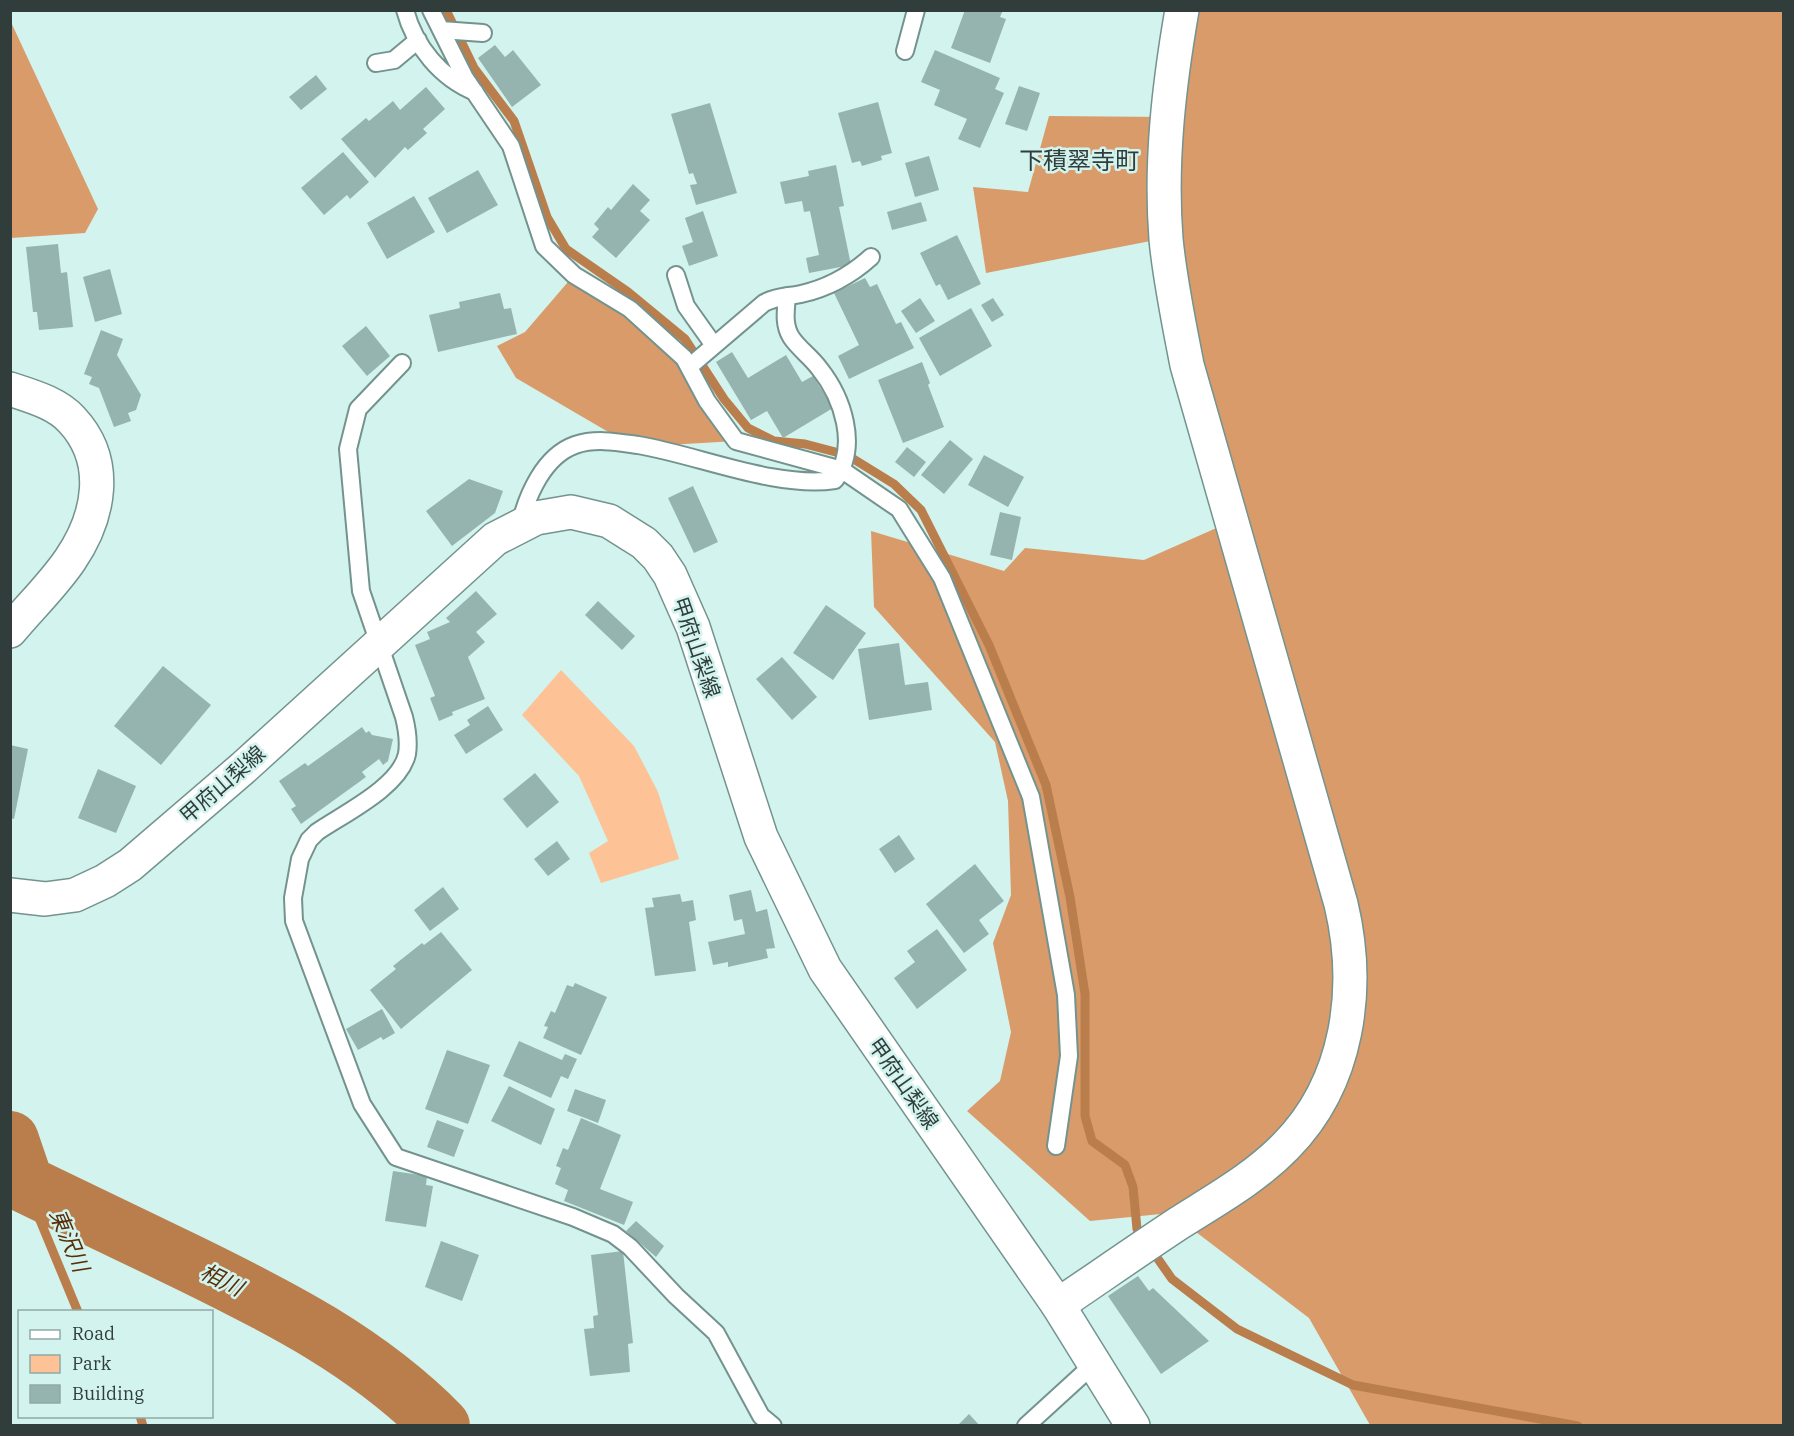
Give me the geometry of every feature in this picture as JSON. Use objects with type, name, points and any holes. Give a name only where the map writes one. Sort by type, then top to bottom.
[{"type":"main road","points":[[1058,1305],[1256,1173],[1287,1146],[1305,1123],[1332,1074],[1343,1045],[1352,997],[1350,941],[1341,904],[1190,376],[1176,306],[1166,238],[1166,118],[1182,10]]},
{"type":"main road","points":[[10,631],[70,560],[89,525],[98,488],[98,467],[87,441],[71,418],[51,404],[20,392]]},
{"type":"main road","name":"甲府山梨線","points":[[10,895],[45,899],[75,895],[105,881],[130,865],[495,539],[520,525],[551,514],[589,514],[609,521],[628,532],[658,557],[670,575],[693,627],[761,837],[825,969],[1058,1305],[1133,1425]]},
{"type":"lane","points":[[405,10],[422,51],[455,84],[475,92]]},
{"type":"lane","points":[[431,10],[444,30],[475,92],[511,146],[544,246],[574,275],[630,309],[691,365],[707,401],[736,441],[843,468],[899,509],[942,578],[1031,797],[1066,995],[1069,1056],[1056,1146]]},
{"type":"lane","points":[[904,51],[916,10]]},
{"type":"lane","points":[[444,30],[475,33]]},
{"type":"lane","points":[[375,63],[394,60],[418,40]]},
{"type":"lane","points":[[691,365],[764,303],[776,296],[818,290],[854,272],[871,256]]},
{"type":"lane","points":[[676,275],[686,306],[710,347]]},
{"type":"lane","points":[[520,525],[526,500],[551,461],[573,446],[592,441],[616,442],[668,450],[753,473],[816,483],[835,480],[843,468],[846,418],[839,399],[820,368],[791,336],[785,319],[787,296]]},
{"type":"lane","points":[[402,363],[358,409],[348,449],[361,591],[404,717],[408,736],[407,755],[393,779],[316,832],[309,840],[300,859],[293,898],[294,921],[362,1104],[396,1156],[573,1216],[613,1234],[630,1247],[676,1296],[716,1333],[761,1416],[773,1425]]},
{"type":"lane","points":[[1026,1425],[1095,1363]]},
{"type":"green space","points":[[561,670],[634,746],[658,792],[679,859],[601,883],[589,853],[608,841],[579,776],[522,715]]},
{"type":"shaded area","points":[[1182,11],[1783,11],[1783,1425],[1370,1425],[1309,1318],[1171,1213],[1090,1221],[967,1111],[1000,1081],[1011,1032],[993,943],[1011,895],[1008,801],[995,742],[874,607],[871,531],[1004,571],[1025,548],[1144,560],[1230,522],[1166,238],[986,273],[973,187],[1028,192],[1049,116],[1166,117]]},
{"type":"shaded area","points":[[10,20],[98,209],[85,233],[11,238]]},
{"type":"shaded area","points":[[574,275],[684,358],[736,441],[634,447],[516,378],[497,346],[525,332]]},
{"type":"building","points":[[965,10],[1003,10],[1000,17],[1006,19],[990,63],[951,48]]},
{"type":"building","points":[[495,45],[505,57],[513,50],[541,85],[512,107],[478,58]]},
{"type":"building","points":[[935,50],[1000,78],[995,89],[1004,93],[980,148],[958,139],[967,119],[934,105],[940,90],[921,82]]},
{"type":"building","points":[[316,75],[327,89],[301,110],[289,97]]},
{"type":"building","points":[[1019,86],[1040,93],[1027,131],[1005,124]]},
{"type":"building","points":[[426,87],[445,109],[423,129],[427,133],[408,150],[405,147],[375,178],[341,139],[366,118],[369,121],[393,101],[400,110]]},
{"type":"building","points":[[878,102],[892,153],[881,156],[882,160],[862,166],[860,161],[852,163],[838,113]]},
{"type":"building","points":[[710,103],[737,193],[696,205],[690,185],[697,184],[693,173],[689,174],[671,114]]},
{"type":"building","points":[[343,152],[369,182],[350,199],[347,195],[324,215],[301,188]]},
{"type":"building","points":[[929,156],[939,190],[915,197],[905,163]]},
{"type":"building","points":[[836,165],[844,206],[839,207],[851,265],[809,273],[806,258],[819,255],[810,211],[804,212],[802,201],[785,204],[780,182],[809,176],[808,171]]},
{"type":"building","points":[[478,170],[498,205],[447,233],[428,198]]},
{"type":"building","points":[[633,184],[650,200],[640,211],[650,220],[616,258],[592,237],[599,229],[594,224],[608,207],[611,210]]},
{"type":"building","points":[[414,196],[435,232],[387,259],[367,223]]},
{"type":"building","points":[[921,202],[927,221],[892,230],[887,212]]},
{"type":"building","points":[[703,211],[718,256],[689,266],[682,246],[693,242],[685,218]]},
{"type":"building","points":[[957,235],[981,284],[948,300],[940,284],[936,286],[920,253]]},
{"type":"building","points":[[58,244],[61,273],[67,272],[73,327],[39,330],[37,312],[33,312],[26,247]]},
{"type":"building","points":[[110,269],[122,314],[95,322],[83,277]]},
{"type":"building","points":[[865,278],[870,287],[877,284],[896,324],[901,322],[914,348],[849,379],[838,356],[859,345],[834,293]]},
{"type":"building","points":[[500,293],[504,309],[511,308],[517,334],[438,352],[429,315],[460,308],[459,302]]},
{"type":"building","points":[[920,298],[935,321],[916,333],[901,311]]},
{"type":"building","points":[[993,298],[1004,315],[992,322],[981,305]]},
{"type":"building","points":[[971,308],[992,346],[940,376],[919,338]]},
{"type":"building","points":[[366,326],[390,356],[367,376],[342,346]]},
{"type":"building","points":[[101,330],[123,339],[117,355],[141,395],[136,410],[128,413],[131,421],[114,427],[99,388],[89,384],[92,377],[84,374]]},
{"type":"building","points":[[732,352],[748,378],[786,355],[802,382],[813,376],[833,408],[783,438],[767,411],[751,420],[716,362]]},
{"type":"building","points":[[922,362],[944,427],[903,443],[878,380]]},
{"type":"building","points":[[950,440],[973,459],[944,494],[921,475]]},
{"type":"building","points":[[907,447],[926,462],[914,477],[895,462]]},
{"type":"building","points":[[984,455],[1024,477],[1008,507],[968,485]]},
{"type":"building","points":[[469,479],[503,491],[495,513],[452,546],[426,511]]},
{"type":"building","points":[[693,486],[718,542],[694,553],[668,498]]},
{"type":"building","points":[[1000,512],[1021,517],[1012,560],[990,555]]},
{"type":"building","points":[[476,591],[497,614],[476,632],[485,642],[468,657],[485,699],[452,712],[453,715],[439,721],[430,698],[435,696],[415,645],[430,639],[427,632],[450,622],[446,618]]},
{"type":"building","points":[[598,601],[635,636],[622,650],[585,615]]},
{"type":"building","points":[[826,605],[866,633],[833,680],[793,653]]},
{"type":"building","points":[[899,643],[905,685],[928,682],[932,710],[869,720],[858,649]]},
{"type":"building","points":[[782,657],[817,697],[792,720],[756,679]]},
{"type":"building","points":[[163,666],[211,705],[161,765],[114,726]]},
{"type":"building","points":[[488,706],[503,730],[466,754],[454,735],[470,725],[467,720]]},
{"type":"building","points":[[362,727],[366,733],[369,731],[372,735],[393,739],[388,761],[383,765],[379,759],[362,772],[366,777],[301,824],[291,809],[296,806],[279,781],[305,763],[308,766]]},
{"type":"building","points":[[10,745],[28,749],[14,819],[10,818]]},
{"type":"building","points":[[98,769],[136,786],[116,833],[78,818]]},
{"type":"building","points":[[535,773],[559,802],[527,828],[503,799]]},
{"type":"building","points":[[899,835],[915,859],[895,873],[879,849]]},
{"type":"building","points":[[557,841],[570,859],[548,876],[534,859]]},
{"type":"building","points":[[975,864],[1004,901],[979,920],[989,934],[964,953],[926,904]]},
{"type":"building","points":[[443,887],[459,909],[430,931],[414,910]]},
{"type":"building","points":[[751,890],[756,912],[767,909],[775,948],[766,949],[768,958],[728,967],[728,962],[713,965],[708,942],[745,934],[742,919],[734,921],[729,895]]},
{"type":"building","points":[[680,894],[682,902],[693,900],[696,920],[689,922],[696,971],[655,976],[645,908],[654,907],[652,898]]},
{"type":"building","points":[[937,929],[967,970],[917,1009],[894,978],[915,962],[907,951]]},
{"type":"building","points":[[441,932],[472,970],[401,1029],[370,990],[396,969],[393,966],[422,943],[424,945]]},
{"type":"building","points":[[575,983],[607,997],[581,1055],[543,1038],[548,1027],[544,1026],[551,1011],[555,1013],[567,985],[573,987]]},
{"type":"building","points":[[382,1009],[395,1033],[383,1040],[381,1037],[358,1050],[346,1029]]},
{"type":"building","points":[[519,1041],[562,1060],[565,1054],[577,1059],[568,1079],[561,1076],[551,1098],[503,1076]]},
{"type":"building","points":[[447,1050],[490,1065],[468,1124],[425,1109]]},
{"type":"building","points":[[509,1086],[555,1109],[541,1145],[491,1121]]},
{"type":"building","points":[[575,1089],[606,1100],[598,1123],[567,1111]]},
{"type":"building","points":[[581,1118],[621,1135],[600,1189],[633,1202],[624,1225],[564,1201],[568,1190],[555,1184],[561,1168],[556,1166],[563,1148],[568,1150]]},
{"type":"building","points":[[437,1120],[464,1130],[454,1157],[427,1147]]},
{"type":"building","points":[[393,1171],[427,1176],[426,1185],[433,1186],[426,1227],[385,1221]]},
{"type":"building","points":[[636,1221],[664,1246],[656,1257],[626,1231]]},
{"type":"building","points":[[441,1241],[479,1255],[462,1301],[425,1287]]},
{"type":"building","points":[[623,1251],[633,1343],[628,1344],[630,1372],[590,1376],[584,1329],[594,1328],[593,1316],[598,1315],[591,1255]]},
{"type":"building","points":[[1138,1276],[1149,1291],[1153,1288],[1209,1341],[1161,1374],[1108,1296]]},
{"type":"building","points":[[969,1414],[980,1426],[957,1426]]},
{"type":"waterway","points":[[446,10],[474,68],[514,121],[547,217],[566,249],[628,292],[685,339],[724,399],[748,428],[774,441],[805,444],[847,455],[894,484],[921,510],[989,645],[1046,785],[1070,897],[1085,994],[1085,1116],[1092,1141],[1125,1165],[1133,1187],[1137,1229],[1172,1279],[1237,1329],[1353,1385],[1578,1426]]},
{"type":"waterway","name":"相川","points":[[10,1140],[25,1184],[290,1315],[384,1376],[441,1426]]},
{"type":"waterway","name":"東沢川","points":[[25,1184],[77,1310]]},
{"type":"waterway","name":"東沢川","points":[[141,1418],[143,1426]]},
{"type":"district","name":"下積翠寺町","points":[[1079,160]]}]
